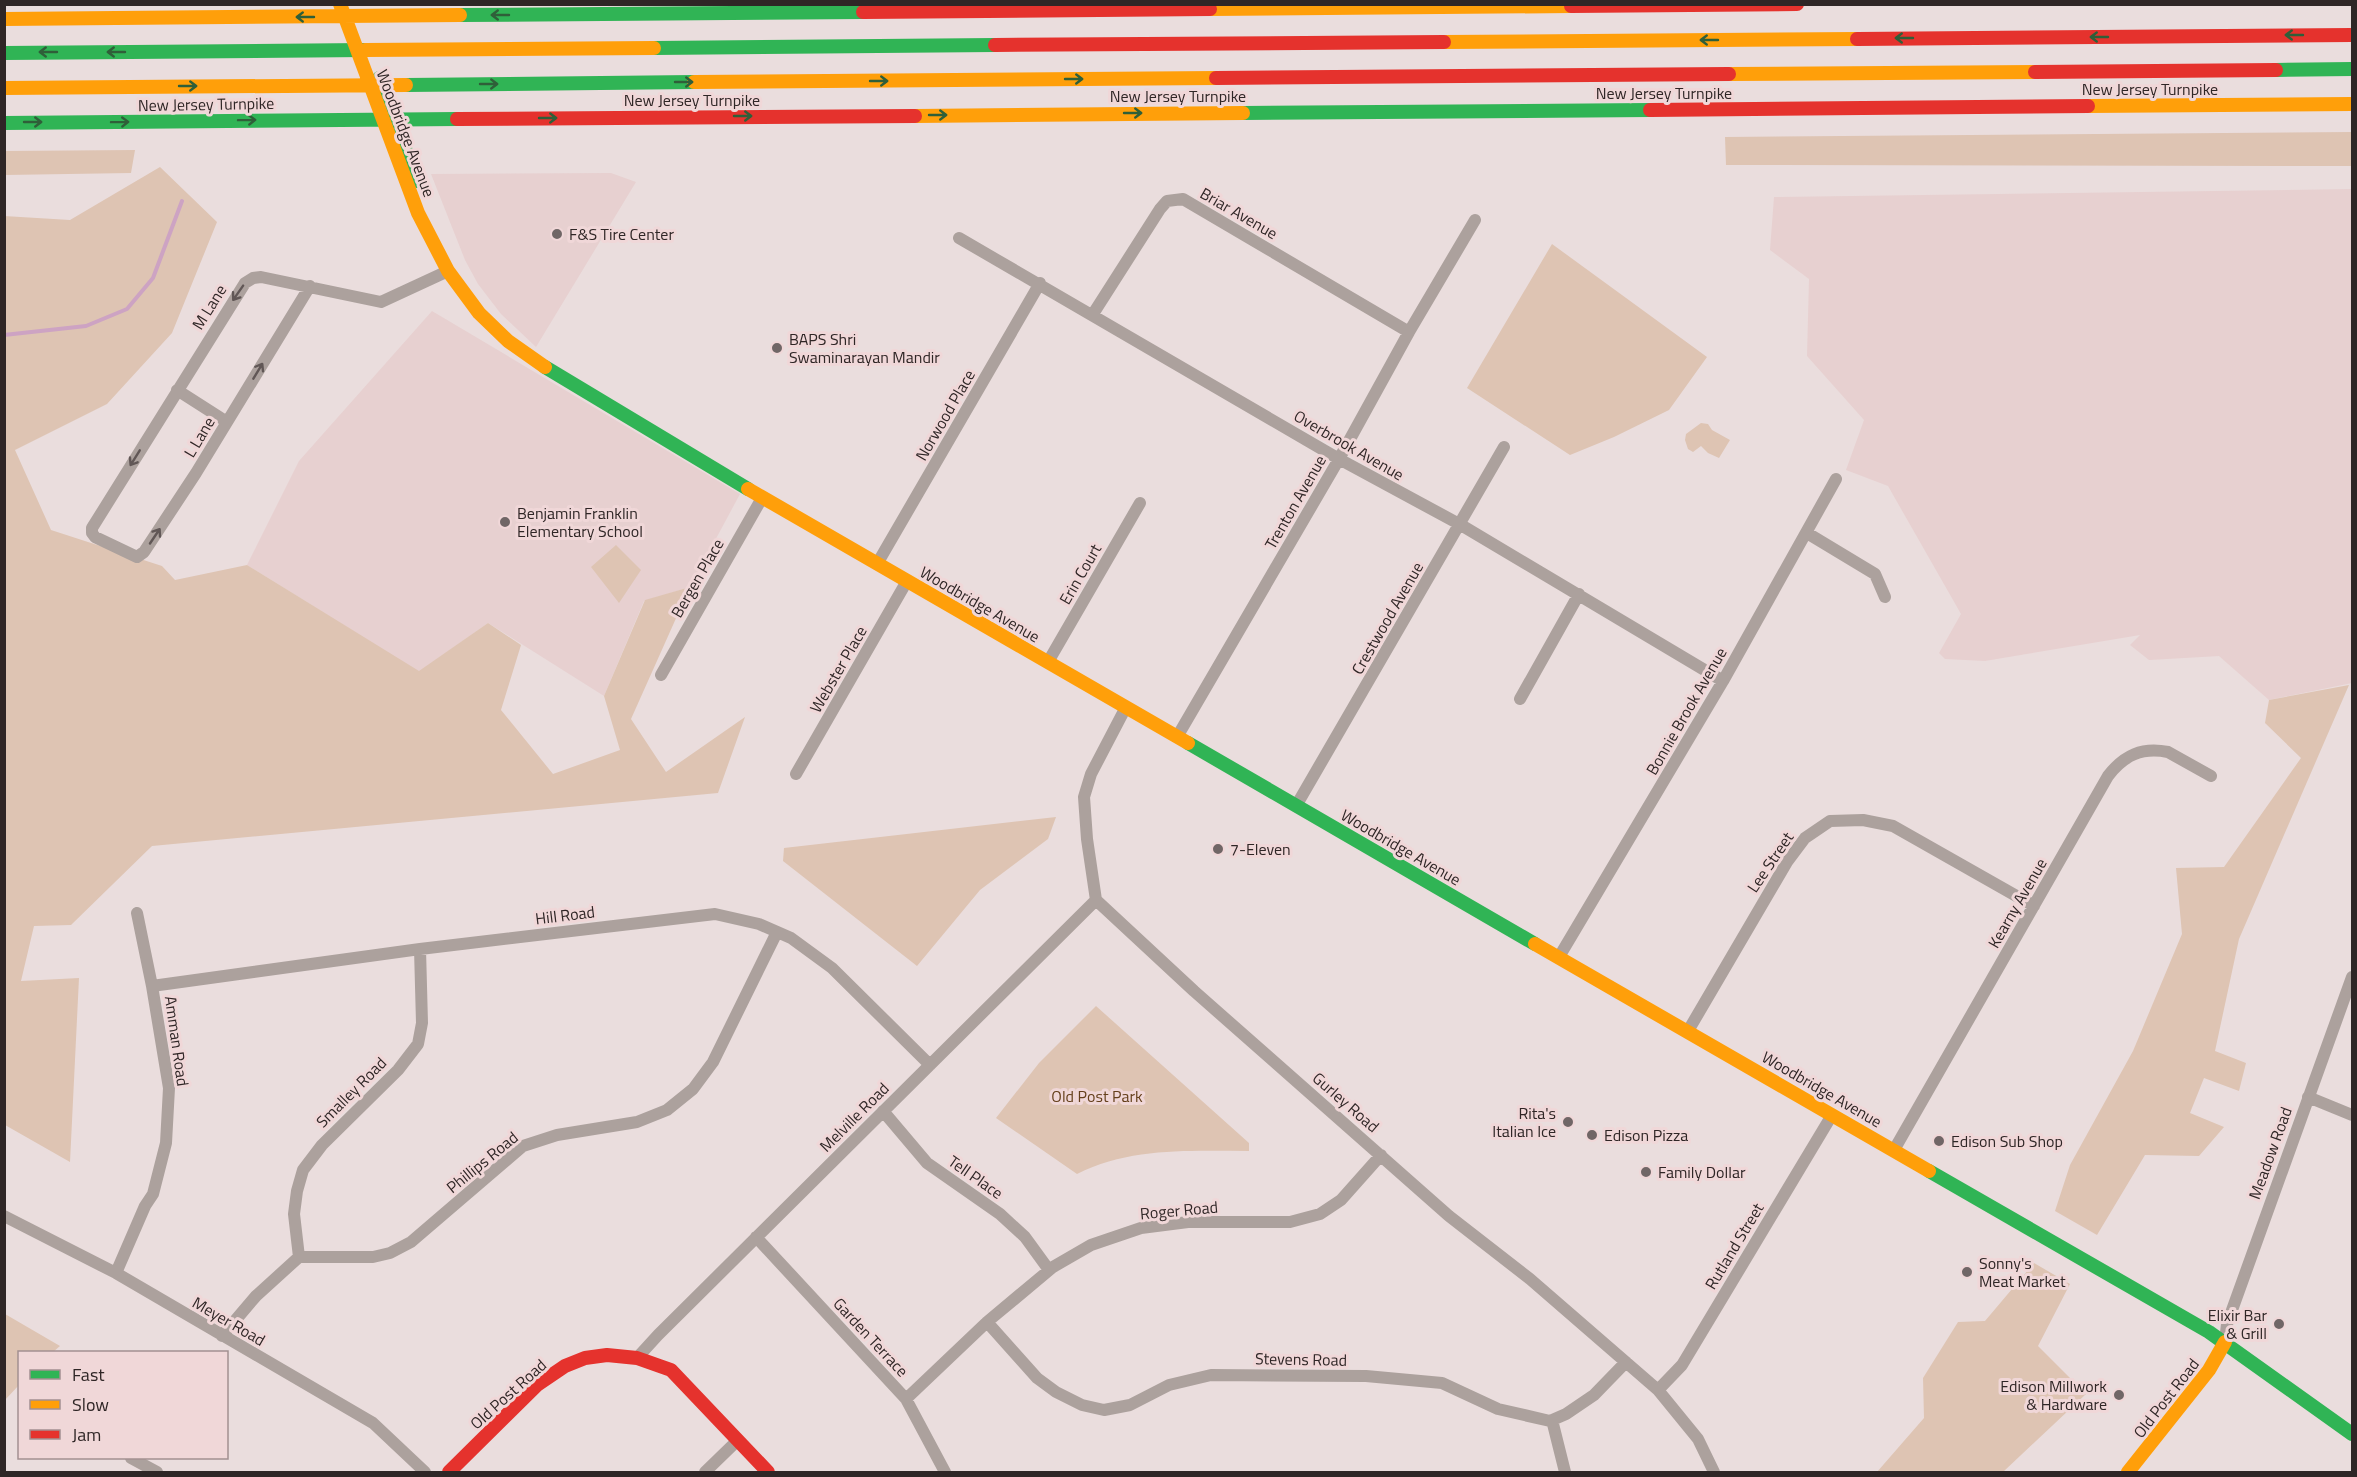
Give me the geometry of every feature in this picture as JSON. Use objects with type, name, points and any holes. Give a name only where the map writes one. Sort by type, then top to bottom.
[{"type":"main road","name":"Woodbridge Avenue","points":[[340,4],[448,271],[479,313],[508,341],[579,389],[762,498],[2225,1342],[2352,1434]]},
{"type":"main road","name":"Woodbridge Avenue","points":[[351,4],[400,149]]},
{"type":"main road","points":[[4,19],[1797,4]]},
{"type":"main road","points":[[4,53],[2352,35]]},
{"type":"main road","name":"New Jersey Turnpike","points":[[5,88],[2352,69]]},
{"type":"main road","name":"New Jersey Turnpike","points":[[4,123],[2352,104]]},
{"type":"main road","name":"Old Post Road","points":[[2128,1473],[2209,1370],[2225,1342]]},
{"type":"main road","name":"Old Post Road","points":[[449,1473],[537,1385],[565,1366],[585,1358],[607,1355],[637,1358],[671,1370],[768,1473]]},
{"type":"street","name":"Briar Avenue","points":[[1094,314],[1160,209],[1167,201],[1183,199],[1409,332]]},
{"type":"street","name":"Trenton Avenue","points":[[1177,737],[1475,220]]},
{"type":"street","name":"Overbrook Avenue","points":[[959,238],[1041,283],[1339,459],[1461,525],[1580,594],[1723,681]]},
{"type":"street","name":"M Lane","points":[[92,533],[92,528],[245,283],[252,278],[261,277],[381,302],[448,271]]},
{"type":"street","name":"Norwood Place","points":[[877,564],[1041,283]]},
{"type":"street","name":"L Lane","points":[[92,533],[95,537],[129,555],[137,557],[144,552],[310,286]]},
{"type":"street","points":[[177,390],[227,422]]},
{"type":"street","name":"Crestwood Avenue","points":[[1296,806],[1461,525],[1504,447]]},
{"type":"street","name":"Bonnie Brook Avenue","points":[[1559,957],[1723,681],[1836,478]]},
{"type":"street","name":"Bergen Place","points":[[661,675],[762,498]]},
{"type":"street","name":"Erin Court","points":[[1048,662],[1140,503]]},
{"type":"street","points":[[1807,533],[1875,574],[1885,597]]},
{"type":"street","name":"Webster Place","points":[[796,774],[907,581]]},
{"type":"street","points":[[1520,699],[1580,594]]},
{"type":"street","points":[[1096,900],[1087,839],[1084,798],[1091,774],[1126,707]]},
{"type":"street","name":"Kearny Avenue","points":[[1894,1150],[2108,776],[2119,762],[2145,752],[2168,752],[2211,776]]},
{"type":"street","name":"Lee Street","points":[[1688,1031],[1787,862],[1805,838],[1830,821],[1863,820],[1893,826],[2034,906]]},
{"type":"street","name":"Melville Road","points":[[637,1358],[1096,900]]},
{"type":"street","name":"Gurley Road","points":[[1096,900],[1194,991],[1449,1216],[1530,1278],[1658,1390],[1698,1439],[1714,1473]]},
{"type":"street","name":"Amman Road","points":[[116,1273],[153,1194],[166,1143],[169,1088],[137,913]]},
{"type":"street","name":"Hill Road","points":[[152,986],[420,949],[715,914],[759,924],[791,938],[832,968],[930,1065]]},
{"type":"street","name":"Phillips Road","points":[[299,1257],[373,1257],[390,1253],[411,1242],[523,1146],[557,1135],[637,1122],[667,1110],[693,1089],[713,1062],[777,932]]},
{"type":"street","name":"Smalley Road","points":[[299,1257],[294,1214],[303,1170],[322,1144],[398,1070],[418,1044],[422,1023],[420,949]]},
{"type":"street","name":"Meadow Road","points":[[2225,1342],[2227,1324],[2352,977]]},
{"type":"street","points":[[2308,1097],[2352,1115]]},
{"type":"street","name":"Tell Place","points":[[883,1111],[927,1162],[1000,1214],[1025,1237],[1049,1270]]},
{"type":"street","name":"Rutland Street","points":[[1658,1390],[1682,1365],[1833,1114]]},
{"type":"street","name":"Roger Road","points":[[906,1399],[987,1322],[1049,1270],[1091,1245],[1141,1228],[1188,1222],[1290,1222],[1320,1214],[1341,1200],[1381,1155]]},
{"type":"street","name":"Meyer Road","points":[[4,1216],[116,1273],[373,1424],[425,1473]]},
{"type":"street","name":"Garden Terrace","points":[[756,1237],[906,1399],[945,1473]]},
{"type":"street","points":[[222,1336],[256,1296],[299,1257]]},
{"type":"street","name":"Stevens Road","points":[[987,1322],[1037,1378],[1056,1392],[1082,1405],[1104,1410],[1130,1405],[1168,1385],[1211,1375],[1366,1377],[1442,1383],[1498,1409],[1552,1420]]},
{"type":"street","points":[[1565,1473],[1552,1420],[1566,1414],[1594,1395],[1626,1362]]},
{"type":"street","points":[[705,1473],[738,1440]]},
{"type":"street","points":[[133,1459],[157,1473]]},
{"type":"shaded area","points":[[611,173],[636,182],[536,347],[501,314],[478,284],[465,260],[431,174]]},
{"type":"shaded area","points":[[2352,189],[2352,683],[2269,700],[2219,656],[2149,660],[2130,645],[2140,635],[1985,661],[1945,659],[1939,653],[1961,614],[1888,486],[1846,470],[1864,420],[1807,356],[1809,279],[1770,250],[1774,197]]},
{"type":"shaded area","points":[[432,311],[740,494],[690,587],[644,601],[604,696],[488,623],[419,672],[247,565],[299,461]]},
{"type":"green space","points":[[2352,132],[2352,166],[1726,165],[1725,137]]},
{"type":"green space","points":[[135,150],[131,173],[5,175],[5,151]]},
{"type":"green space","points":[[160,167],[217,222],[172,333],[107,404],[15,450],[51,530],[162,566],[175,580],[247,565],[419,671],[488,623],[521,645],[501,710],[553,774],[620,750],[604,696],[645,600],[690,587],[631,719],[666,772],[745,717],[718,793],[152,846],[71,925],[34,926],[21,981],[79,978],[70,1162],[5,1125],[4,216],[70,220]]},
{"type":"green space","points":[[1552,244],[1707,357],[1669,410],[1614,437],[1570,455],[1467,388]]},
{"type":"green space","points":[[1701,423],[1708,424],[1712,430],[1730,440],[1719,458],[1708,453],[1701,446],[1693,452],[1688,449],[1686,434]]},
{"type":"green space","points":[[616,545],[641,570],[619,603],[591,567]]},
{"type":"green space","points":[[2349,685],[2239,939],[2215,1051],[2246,1063],[2239,1091],[2204,1078],[2190,1113],[2224,1127],[2199,1156],[2145,1155],[2097,1235],[2055,1211],[2070,1165],[2133,1051],[2182,934],[2176,868],[2224,867],[2301,758],[2265,723],[2269,700]]},
{"type":"green space","points":[[1056,817],[1048,839],[980,890],[917,966],[783,861],[784,848]]},
{"type":"green space","name":"Old Post Park","points":[[1096,1006],[1249,1143],[1249,1151],[1161,1152],[1118,1159],[1077,1174],[996,1118],[1039,1063]]},
{"type":"green space","points":[[2034,1263],[2070,1284],[2038,1346],[2086,1394],[2003,1472],[1877,1472],[1924,1418],[1923,1378],[1958,1322],[1985,1321]]},
{"type":"green space","points":[[5,1314],[60,1346],[54,1351],[18,1351],[18,1386],[5,1400]]},
{"type":"waterway","points":[[4,335],[86,326],[127,309],[153,278],[182,201]]},
{"type":"traffic: fast","points":[[460,15],[863,12]]},
{"type":"traffic: fast","points":[[654,48],[995,45]]},
{"type":"traffic: fast","points":[[4,53],[365,50]]},
{"type":"traffic: fast","points":[[2276,70],[2352,69]]},
{"type":"traffic: fast","points":[[379,78],[417,181]]},
{"type":"traffic: fast","points":[[406,85],[694,82]]},
{"type":"traffic: fast","points":[[1243,113],[1650,110]]},
{"type":"traffic: fast","points":[[4,123],[457,119]]},
{"type":"traffic: fast","points":[[545,367],[748,489]]},
{"type":"traffic: fast","points":[[1188,743],[1535,944]]},
{"type":"traffic: fast","points":[[1929,1171],[2209,1332],[2352,1434]]},
{"type":"traffic: slow","points":[[340,4],[418,213],[448,271],[479,313],[508,341],[545,367]]},
{"type":"traffic: slow","points":[[1210,9],[1571,6]]},
{"type":"traffic: slow","points":[[4,19],[460,15]]},
{"type":"traffic: slow","points":[[1444,42],[1857,39]]},
{"type":"traffic: slow","points":[[365,50],[654,48]]},
{"type":"traffic: slow","points":[[1729,74],[2035,72]]},
{"type":"traffic: slow","points":[[694,82],[1216,78]]},
{"type":"traffic: slow","points":[[4,88],[406,85]]},
{"type":"traffic: slow","points":[[2088,106],[2352,104]]},
{"type":"traffic: slow","points":[[915,116],[1243,113]]},
{"type":"traffic: slow","points":[[748,489],[1188,743]]},
{"type":"traffic: slow","points":[[1535,944],[1929,1171]]},
{"type":"traffic: slow","points":[[2128,1472],[2209,1370],[2225,1342]]},
{"type":"traffic: jam","points":[[1571,6],[1797,4]]},
{"type":"traffic: jam","points":[[863,12],[1210,9]]},
{"type":"traffic: jam","points":[[1857,39],[2352,35]]},
{"type":"traffic: jam","points":[[995,45],[1444,42]]},
{"type":"traffic: jam","points":[[2035,72],[2276,70]]},
{"type":"traffic: jam","points":[[1216,78],[1729,74]]},
{"type":"traffic: jam","points":[[1650,110],[2088,106]]},
{"type":"traffic: jam","points":[[457,119],[915,116]]},
{"type":"traffic: jam","points":[[449,1472],[537,1385],[565,1366],[585,1358],[607,1355],[637,1358],[671,1370],[768,1472]]},
{"type":"place","name":"F&S Tire Center","points":[[557,234]]},
{"type":"place","name":"BAPS Shri Swaminarayan Mandir","points":[[777,348]]},
{"type":"place","name":"Benjamin Franklin Elementary School","points":[[505,522]]},
{"type":"place","name":"7-Eleven","points":[[1218,849]]},
{"type":"place","name":"Rita's Italian Ice","points":[[1568,1122]]},
{"type":"place","name":"Edison Pizza","points":[[1592,1135]]},
{"type":"place","name":"Edison Sub Shop","points":[[1939,1141]]},
{"type":"place","name":"Family Dollar","points":[[1646,1172]]},
{"type":"place","name":"Sonny's Meat Market","points":[[1967,1272]]},
{"type":"place","name":"Elixir Bar & Grill","points":[[2279,1324]]},
{"type":"place","name":"Edison Millwork & Hardware","points":[[2119,1395]]}]
